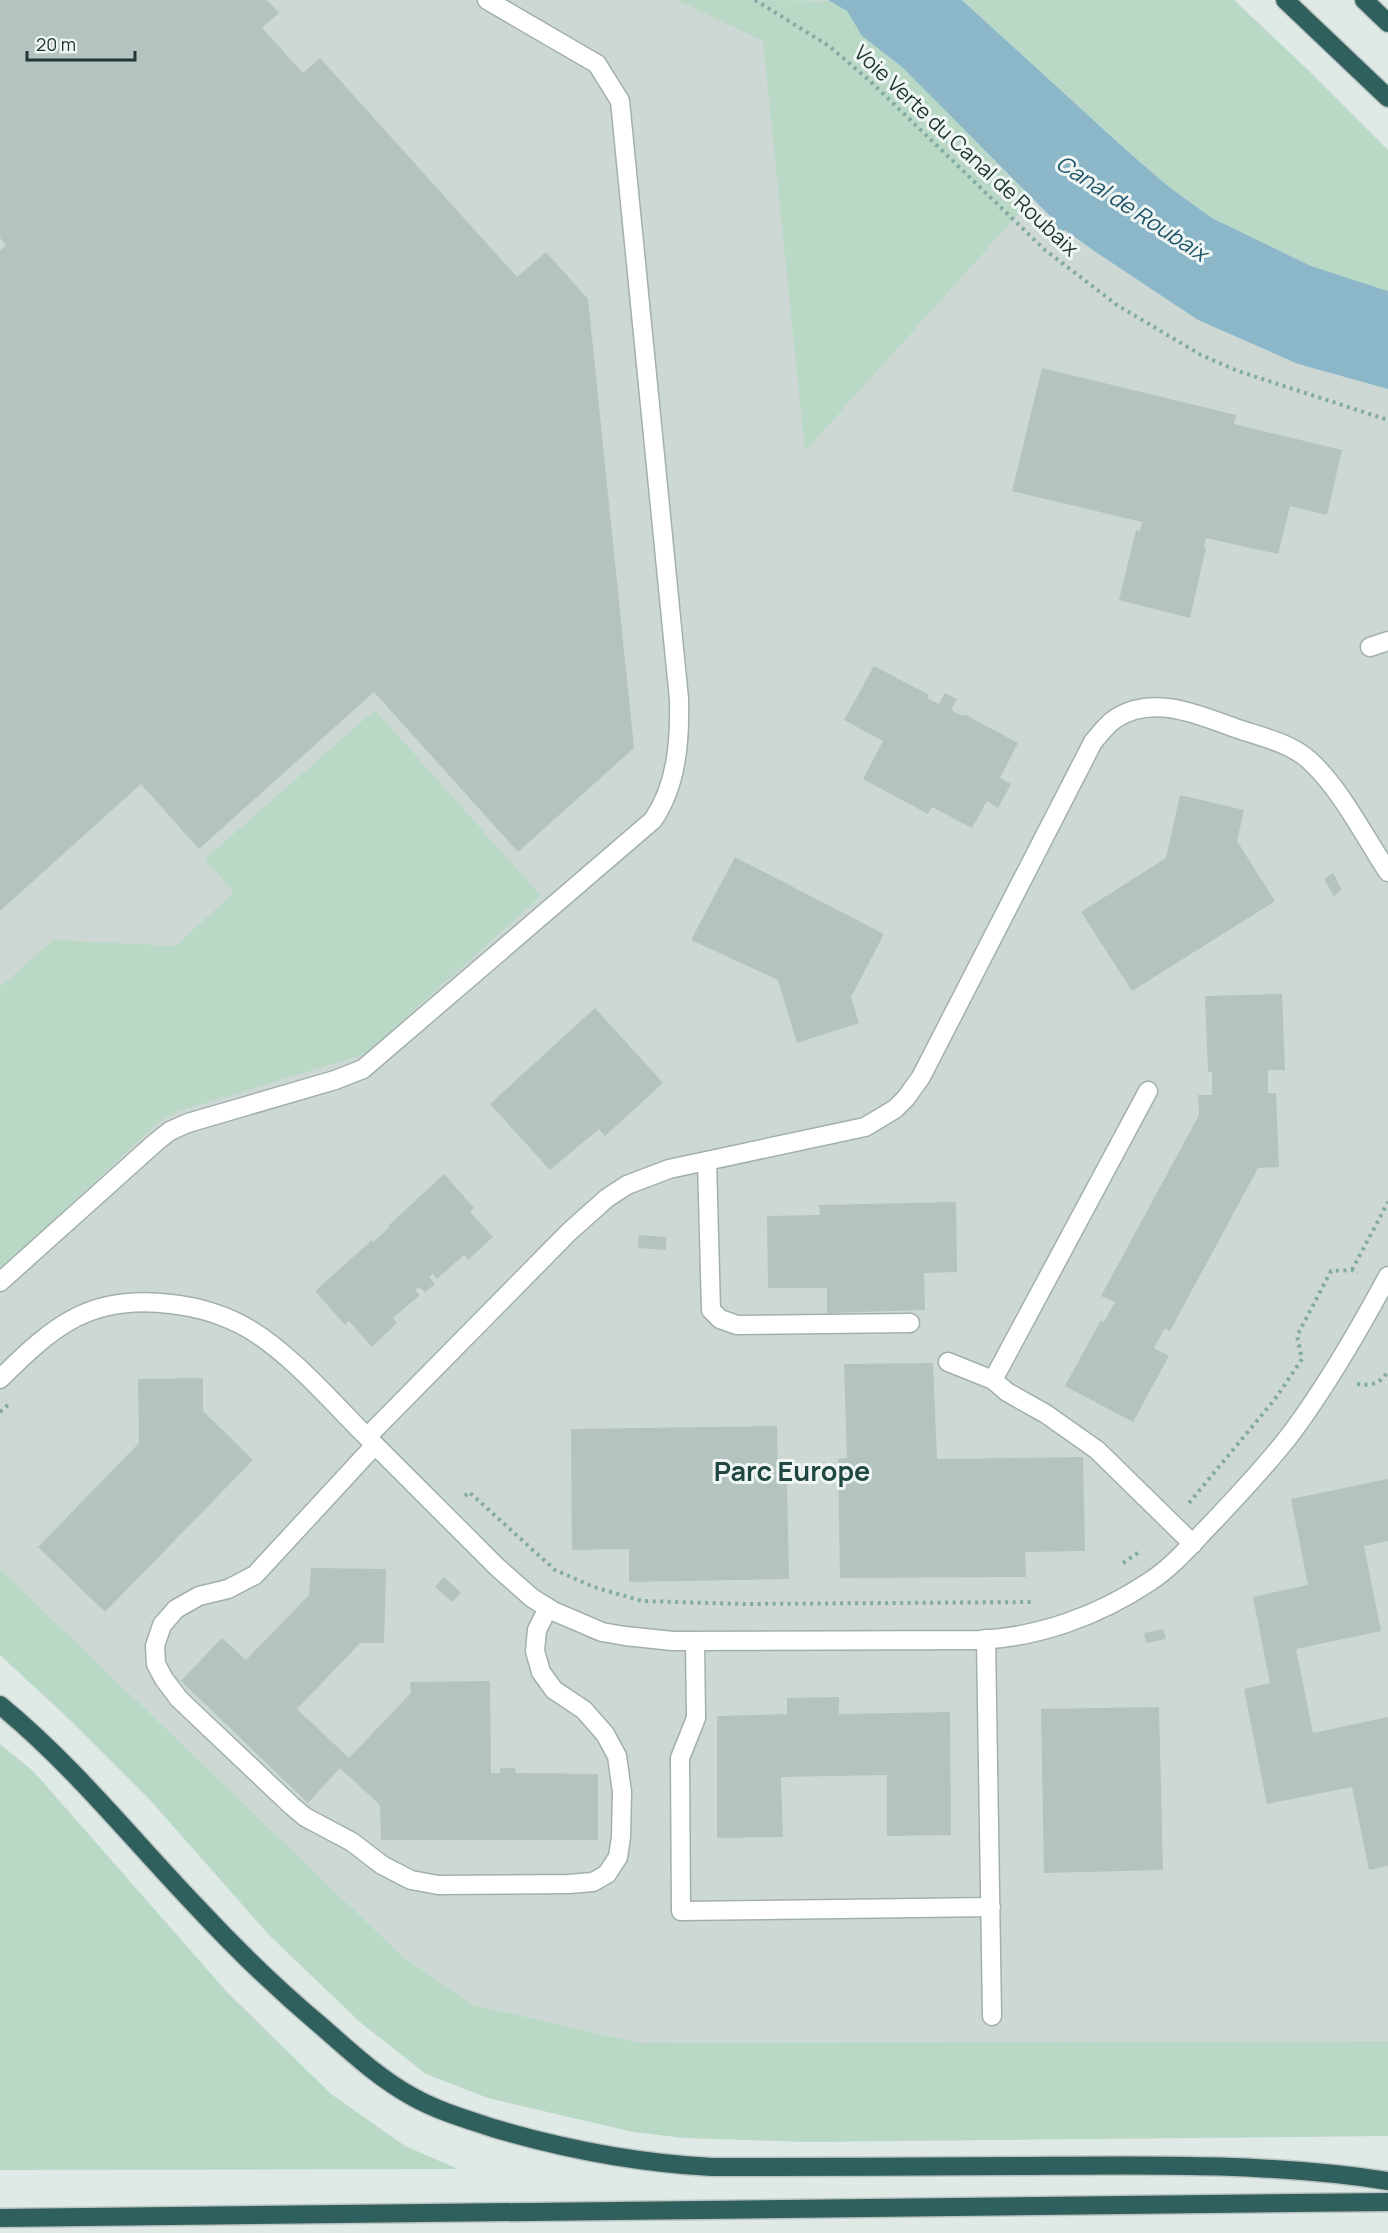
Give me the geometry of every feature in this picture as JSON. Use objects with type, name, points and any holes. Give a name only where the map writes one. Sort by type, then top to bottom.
[{"type":"highway","points":[[1285,0],[1388,98]]},
{"type":"highway","points":[[1364,0],[1388,23]]},
{"type":"highway","points":[[0,1705],[37,1737],[94,1793],[196,1906],[294,2003],[378,2076],[416,2099],[473,2121],[556,2144],[680,2165],[712,2167],[1104,2166],[1245,2169],[1312,2172],[1388,2181]]},
{"type":"highway","points":[[0,2218],[1388,2202]]},
{"type":"street","points":[[0,1282],[170,1131],[188,1123],[335,1080],[363,1069],[652,820],[662,806],[677,751],[679,699],[620,101],[597,64],[487,0]]},
{"type":"street","points":[[1370,646],[1388,641]]},
{"type":"street","points":[[548,1608],[537,1630],[535,1651],[541,1672],[554,1690],[584,1710],[605,1734],[617,1756],[622,1792],[618,1857],[608,1875],[592,1882],[438,1885],[411,1880],[382,1865],[352,1842],[305,1817],[292,1806],[180,1699],[164,1679],[156,1664],[155,1646],[162,1625],[176,1609],[199,1596],[228,1589],[255,1575],[371,1441],[569,1232],[607,1198],[627,1185],[650,1175],[865,1127],[895,1109],[921,1077],[1083,759],[1093,742],[1117,718],[1130,712],[1167,707],[1185,710],[1273,740],[1292,749],[1307,758],[1330,782],[1388,872]]},
{"type":"street","points":[[993,1380],[1149,1091]]},
{"type":"street","points":[[707,1161],[711,1310],[720,1319],[737,1325],[910,1323]]},
{"type":"street","points":[[0,1379],[51,1332],[75,1317],[101,1306],[129,1302],[154,1302],[205,1310],[249,1329],[285,1356],[512,1582],[548,1608],[578,1623],[602,1632],[625,1636],[695,1641],[987,1639],[1044,1631],[1090,1613],[1150,1582],[1193,1544],[1255,1478],[1292,1432],[1360,1330],[1385,1281]]},
{"type":"street","points":[[948,1362],[993,1380],[1007,1392],[1046,1414],[1097,1450],[1193,1544]]},
{"type":"street","points":[[987,1639],[992,2016]]},
{"type":"street","points":[[695,1641],[696,1718],[680,1758],[681,1911],[991,1906]]},
{"type":"path","name":"Voie Verte du Canal de Roubaix","points":[[755,0],[829,46],[846,60],[903,111],[1045,250],[1117,305],[1201,355],[1238,371],[1388,420]]},
{"type":"path","points":[[1352,1270],[1388,1202]]},
{"type":"path","points":[[1115,1568],[1143,1549],[1172,1522],[1275,1399],[1302,1359],[1297,1336],[1331,1271],[1352,1270],[1385,1281]]},
{"type":"path","points":[[0,1412],[16,1399]]},
{"type":"path","points":[[447,1517],[469,1492],[555,1570],[594,1587],[642,1601],[744,1604],[1046,1601]]},
{"type":"shaded area","points":[[0,0],[828,0],[847,11],[862,36],[902,67],[1055,220],[1049,236],[1053,239],[1065,230],[1198,320],[1298,364],[1388,389],[1388,2041],[640,2043],[474,2005],[402,1956],[0,1569]]},
{"type":"green space","points":[[677,0],[832,1],[847,11],[862,36],[902,67],[1032,199],[805,451],[763,41]]},
{"type":"green space","points":[[962,0],[1234,0],[1388,150],[1388,291],[1311,266],[1212,218],[1169,187],[1125,149]]},
{"type":"green space","points":[[375,710],[541,896],[365,1054],[179,1111],[159,1122],[0,1270],[0,987],[53,940],[176,946],[234,892],[205,859]]},
{"type":"green space","points":[[0,1569],[402,1956],[474,2005],[640,2043],[1388,2041],[1388,2136],[809,2142],[684,2138],[633,2132],[488,2098],[426,2074],[361,2023],[269,1935],[151,1801],[68,1718],[0,1655]]},
{"type":"green space","points":[[0,1744],[34,1772],[226,1991],[331,2094],[405,2146],[458,2169],[0,2170]]},
{"type":"water","name":"Canal de Roubaix","points":[[828,0],[962,0],[1125,149],[1169,187],[1212,218],[1311,266],[1388,291],[1388,389],[1298,364],[1198,320],[1065,230],[1053,240],[1049,236],[1054,220],[902,67],[862,36],[847,11]]},
{"type":"building","points":[[0,0],[267,0],[279,13],[262,28],[303,73],[320,58],[517,277],[546,252],[588,299],[634,748],[518,852],[374,692],[199,849],[141,784],[0,911],[0,251],[6,245],[0,238]]},
{"type":"building","points":[[1042,368],[1236,415],[1234,424],[1342,450],[1327,515],[1290,506],[1278,554],[1206,538],[1204,547],[1206,548],[1190,618],[1119,600],[1136,530],[1140,531],[1142,522],[1012,491]]},
{"type":"building","points":[[874,666],[929,695],[927,698],[939,704],[945,693],[957,699],[951,710],[963,716],[964,714],[1018,743],[1000,778],[1011,784],[998,808],[987,801],[972,828],[932,807],[928,814],[863,779],[883,741],[844,720]]},
{"type":"building","points":[[1180,795],[1244,810],[1237,841],[1275,901],[1132,991],[1081,912],[1166,858]]},
{"type":"building","points":[[735,857],[884,934],[851,997],[859,1023],[797,1043],[778,980],[691,940]]},
{"type":"building","points":[[1333,873],[1342,890],[1334,896],[1324,879]]},
{"type":"building","points":[[1282,994],[1285,1070],[1268,1070],[1268,1093],[1276,1093],[1279,1167],[1258,1168],[1170,1331],[1165,1328],[1154,1348],[1169,1356],[1133,1422],[1065,1386],[1101,1320],[1104,1322],[1115,1302],[1101,1296],[1199,1115],[1198,1095],[1212,1095],[1212,1072],[1208,1072],[1205,996]]},
{"type":"building","points":[[595,1008],[663,1083],[605,1136],[599,1129],[550,1170],[490,1104]]},
{"type":"building","points":[[444,1174],[474,1208],[470,1212],[493,1237],[468,1260],[464,1255],[437,1279],[433,1274],[429,1277],[435,1284],[425,1292],[419,1287],[415,1290],[420,1295],[393,1318],[397,1323],[372,1347],[349,1321],[345,1325],[315,1291],[390,1227],[388,1226]]},
{"type":"building","points":[[956,1202],[957,1272],[924,1273],[925,1310],[827,1313],[827,1288],[768,1288],[767,1216],[820,1215],[819,1205]]},
{"type":"building","points":[[639,1235],[666,1237],[666,1250],[638,1248]]},
{"type":"building","points":[[933,1363],[937,1459],[1083,1457],[1085,1551],[1025,1552],[1026,1577],[840,1578],[838,1459],[847,1458],[844,1364]]},
{"type":"building","points":[[203,1378],[203,1411],[253,1460],[105,1612],[38,1547],[139,1443],[138,1379]]},
{"type":"building","points":[[777,1426],[778,1483],[787,1483],[789,1579],[629,1582],[629,1549],[572,1550],[571,1429]]},
{"type":"building","points":[[1388,1479],[1388,1541],[1364,1546],[1381,1631],[1296,1649],[1313,1733],[1388,1717],[1388,1866],[1369,1870],[1352,1787],[1267,1804],[1244,1689],[1270,1683],[1253,1597],[1308,1585],[1291,1499]]},
{"type":"building","points":[[311,1568],[386,1569],[384,1643],[360,1643],[297,1709],[349,1758],[411,1693],[410,1682],[490,1681],[491,1773],[500,1773],[500,1768],[515,1768],[516,1773],[598,1774],[598,1840],[381,1840],[380,1805],[340,1768],[308,1803],[181,1681],[222,1638],[246,1660],[309,1595]]},
{"type":"building","points":[[444,1577],[461,1593],[452,1602],[435,1587]]},
{"type":"building","points":[[1163,1629],[1166,1639],[1146,1643],[1144,1633]]},
{"type":"building","points":[[839,1697],[839,1714],[950,1712],[951,1835],[887,1836],[887,1775],[781,1777],[783,1837],[717,1838],[717,1716],[787,1714],[787,1698]]},
{"type":"building","points":[[1159,1707],[1163,1870],[1044,1873],[1041,1709]]},
{"type":"district","name":"Parc Europe","points":[[792,1472]]}]
